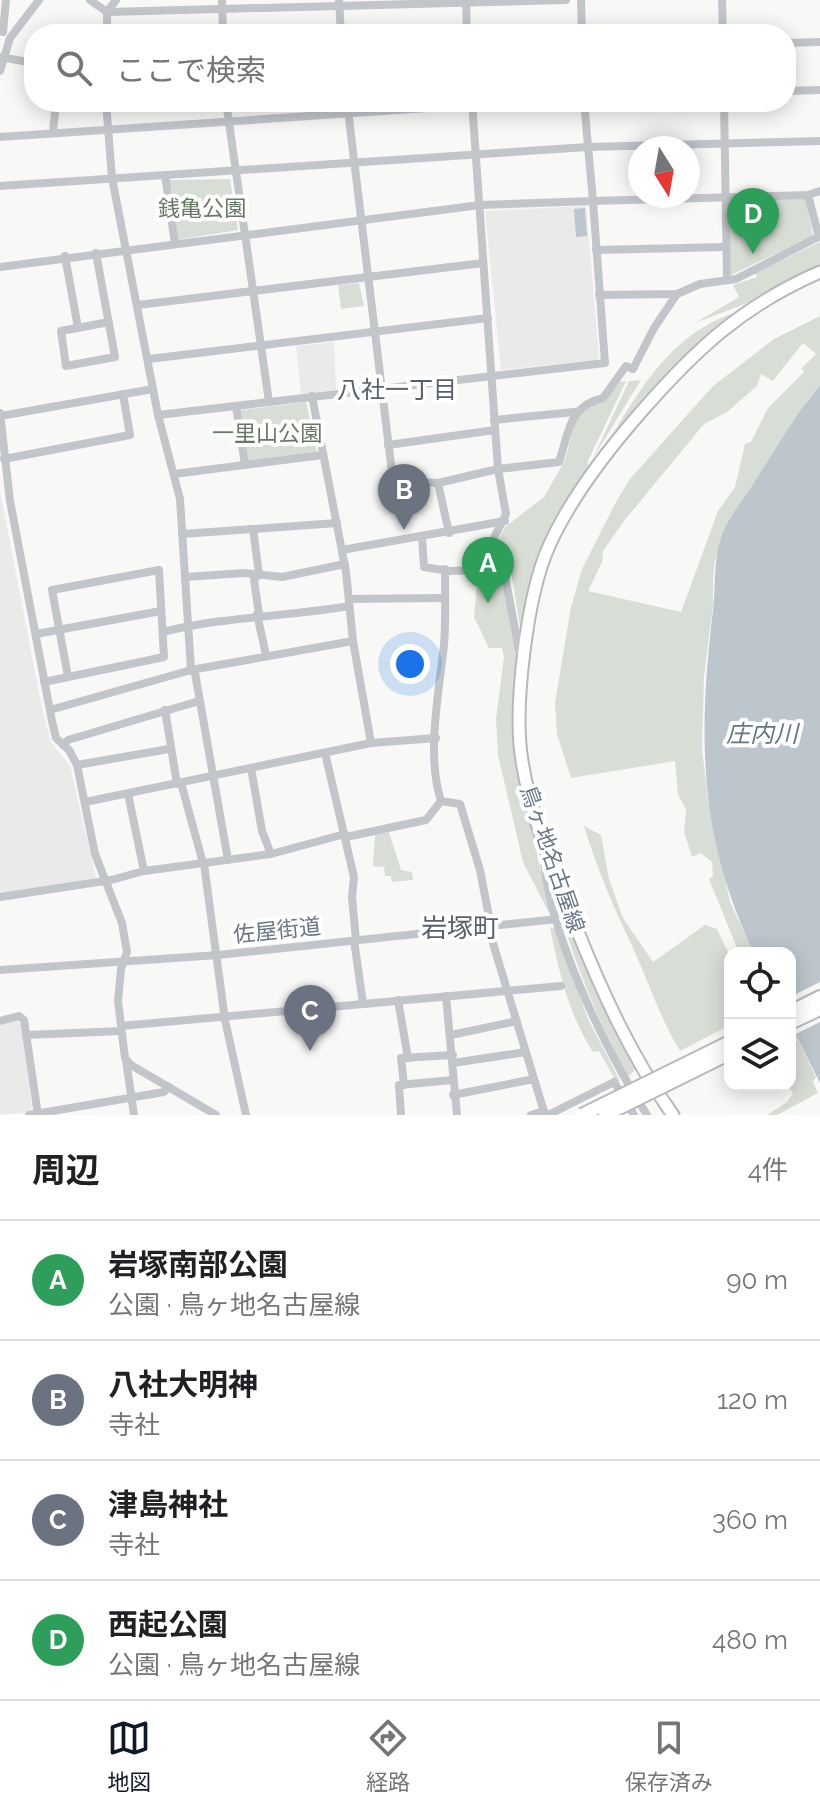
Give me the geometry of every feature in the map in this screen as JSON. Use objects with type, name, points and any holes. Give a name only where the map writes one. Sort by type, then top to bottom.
[{"type":"highway","points":[[796,1006],[820,994]]},
{"type":"highway","points":[[796,1023],[820,1012]]},
{"type":"highway","points":[[582,1115],[724,1042]]},
{"type":"highway","points":[[605,1115],[724,1059]]},
{"type":"main road","name":"鳥ヶ地名古屋線","points":[[673,1115],[647,1077],[592,968],[544,845],[521,759],[518,724],[524,654],[539,576],[548,547],[593,472],[682,365],[714,334],[752,306],[820,272]]},
{"type":"main road","points":[[647,1077],[724,1042]]},
{"type":"main road","points":[[657,1095],[724,1059]]},
{"type":"street","points":[[0,71],[6,0]]},
{"type":"street","points":[[4,33],[39,0]]},
{"type":"street","points":[[90,0],[107,12],[222,5],[566,0]]},
{"type":"street","points":[[107,24],[107,12],[116,0]]},
{"type":"street","points":[[581,0],[582,24]]},
{"type":"street","points":[[722,0],[723,24]]},
{"type":"street","points":[[466,2],[467,24]]},
{"type":"street","points":[[340,3],[341,24]]},
{"type":"street","points":[[796,43],[820,42]]},
{"type":"street","points":[[1,57],[24,61]]},
{"type":"street","points":[[796,91],[820,90]]},
{"type":"street","points":[[53,132],[55,112]]},
{"type":"street","points":[[106,112],[112,178],[158,415],[174,474],[182,534],[191,670],[195,673],[228,860]]},
{"type":"street","points":[[226,112],[269,402]]},
{"type":"street","points":[[348,112],[393,481],[438,483],[498,469],[559,462],[574,412]]},
{"type":"street","points":[[0,137],[106,127],[227,123],[379,112]]},
{"type":"street","points":[[473,112],[494,425],[505,521],[481,564],[483,570]]},
{"type":"street","points":[[585,112],[605,363]]},
{"type":"street","points":[[724,112],[727,278]]},
{"type":"street","points":[[0,186],[354,165],[588,147],[820,141]]},
{"type":"street","points":[[165,175],[175,244]]},
{"type":"street","points":[[0,267],[65,256],[480,205],[808,195],[820,191]]},
{"type":"street","points":[[599,295],[677,294],[700,284],[736,279],[819,237],[808,195]]},
{"type":"street","points":[[596,250],[725,247]]},
{"type":"street","points":[[96,253],[109,322],[115,357],[66,366],[61,331],[109,322]]},
{"type":"street","points":[[65,256],[78,328]]},
{"type":"street","points":[[138,305],[483,263]]},
{"type":"street","points":[[158,415],[605,363],[633,369],[654,328],[677,294]]},
{"type":"street","points":[[149,359],[488,318]]},
{"type":"street","points":[[388,445],[574,412],[587,402],[603,398],[626,366]]},
{"type":"street","points":[[134,1115],[118,992],[127,952],[122,923],[95,854],[77,765],[56,738],[4,459],[0,415],[153,389]]},
{"type":"street","points":[[4,459],[130,435],[123,394]]},
{"type":"street","points":[[312,396],[345,564],[353,641],[371,743]]},
{"type":"street","points":[[236,406],[245,465]]},
{"type":"street","points":[[174,474],[323,455]]},
{"type":"street","points":[[438,483],[449,533]]},
{"type":"street","points":[[342,550],[505,521]]},
{"type":"street","points":[[182,534],[337,523]]},
{"type":"street","points":[[253,529],[259,574],[254,580],[266,655]]},
{"type":"street","points":[[422,537],[424,567],[483,570],[505,576],[519,650],[524,654]]},
{"type":"street","points":[[185,577],[259,574],[282,577],[345,564]]},
{"type":"street","points":[[441,801],[436,782],[435,711],[444,643],[445,569]]},
{"type":"street","points":[[44,682],[68,677],[164,657],[159,570],[52,590],[68,677]]},
{"type":"street","points":[[163,632],[258,614],[282,616],[349,602],[445,598]]},
{"type":"street","points":[[36,634],[161,611]]},
{"type":"street","points":[[50,710],[191,670],[353,641]]},
{"type":"street","points":[[63,745],[68,740],[199,701]]},
{"type":"street","points":[[165,710],[169,749],[204,864],[225,1017],[238,1092],[246,1115]]},
{"type":"street","points":[[85,802],[371,743],[436,738]]},
{"type":"street","points":[[77,765],[169,749]]},
{"type":"street","points":[[325,753],[354,877],[355,940],[363,1004]]},
{"type":"street","points":[[251,768],[262,831],[271,854]]},
{"type":"street","points":[[128,794],[144,871]]},
{"type":"street","points":[[0,897],[106,881],[144,871],[271,854],[426,820],[441,801]]},
{"type":"street","points":[[441,801],[460,804],[480,870],[489,927],[546,1114]]},
{"type":"street","points":[[544,845],[546,874],[557,919],[605,1043],[647,1115]]},
{"type":"street","name":"佐屋街道","points":[[0,970],[218,955],[557,919]]},
{"type":"street","points":[[26,1035],[121,1029],[561,986]]},
{"type":"street","points":[[446,996],[457,1115]]},
{"type":"street","points":[[398,1000],[408,1058]]},
{"type":"street","points":[[0,1020],[19,1016],[24,1020],[35,1114],[164,1092],[169,1087]]},
{"type":"street","points":[[451,1035],[517,1021]]},
{"type":"street","points":[[404,1085],[401,1058],[453,1059],[526,1052]]},
{"type":"street","points":[[125,1058],[216,1115]]},
{"type":"street","points":[[453,1095],[534,1079]]},
{"type":"street","points":[[401,1115],[399,1085],[453,1080]]},
{"type":"street","points":[[531,1115],[546,1114],[614,1082],[634,1115]]},
{"type":"shaded area","points":[[586,206],[599,356],[596,360],[501,370],[485,211]]},
{"type":"shaded area","points":[[334,342],[336,390],[301,394],[296,346]]},
{"type":"shaded area","points":[[0,491],[42,708],[51,742],[70,766],[96,878],[0,894]]},
{"type":"shaded area","points":[[17,1020],[21,1025],[32,1107],[29,1112],[0,1115],[0,1025]]},
{"type":"green space","name":"銭亀公園","points":[[230,179],[238,230],[176,240],[169,180]]},
{"type":"green space","points":[[806,199],[813,236],[731,275],[729,203],[732,200]]},
{"type":"green space","points":[[820,242],[820,267],[755,300],[695,323],[739,297],[733,285],[757,277],[755,273]]},
{"type":"green space","points":[[359,283],[364,306],[341,309],[338,285]]},
{"type":"green space","points":[[737,312],[680,363],[597,461],[638,393],[671,353],[712,322]]},
{"type":"green space","points":[[820,316],[820,385],[808,399],[715,560],[704,676],[702,748],[708,799],[730,902],[751,947],[737,947],[709,879],[713,876],[712,862],[701,853],[692,857],[684,832],[686,810],[678,794],[675,761],[571,778],[557,734],[555,703],[571,607],[582,569],[630,479],[713,386],[774,339]],"holes":[[[803,343],[816,354],[802,368],[804,372],[768,408],[751,442],[745,444],[735,487],[718,511],[681,612],[588,591],[602,562],[603,551],[704,424],[727,412],[757,386],[761,374],[773,381]]]},
{"type":"green space","points":[[641,380],[593,458],[629,381]]},
{"type":"green space","points":[[626,381],[588,461],[587,475],[563,512],[522,640],[511,571],[493,565],[489,559],[505,527],[544,497],[565,460],[580,414],[617,382]]},
{"type":"green space","name":"一里山公園","points":[[306,402],[317,452],[248,461],[239,413],[242,410]]},
{"type":"green space","points":[[478,573],[501,578],[503,583],[519,660],[516,686],[537,854],[550,915],[523,862],[498,755],[496,719],[504,657],[502,648],[489,648],[474,617]]},
{"type":"green space","points":[[584,826],[601,835],[609,879],[623,918],[653,962],[705,925],[717,929],[726,947],[724,1028],[680,1051],[594,858]]},
{"type":"green space","points":[[389,832],[401,870],[412,872],[413,880],[392,882],[391,876],[385,876],[384,867],[373,866],[375,835]]},
{"type":"green space","points":[[551,876],[638,1067],[628,1077],[583,979]]},
{"type":"green space","points":[[550,927],[556,929],[588,1019],[620,1081],[616,1081],[599,1051],[593,1052],[577,1022],[561,976]]},
{"type":"green space","points":[[796,1035],[816,1077],[813,1082],[818,1093],[777,1115],[767,1115],[787,1102],[793,1094],[791,1091],[796,1091]]},
{"type":"water","points":[[585,208],[587,236],[576,237],[574,209]]},
{"type":"water","name":"庄内川","points":[[820,385],[820,1083],[796,1035],[796,947],[751,947],[736,910],[712,826],[705,743],[708,656],[720,542],[733,514]]},
{"type":"pier","points":[[820,982],[820,1022],[796,1034],[796,1019],[796,994]]},
{"type":"place","name":"西起公園","points":[[753,254]]},
{"type":"place","name":"八社大明神","points":[[404,530]]},
{"type":"place","name":"岩塚南部公園","points":[[488,603]]},
{"type":"place","name":"津島神社","points":[[310,1051]]},
{"type":"district","name":"八社一丁目","points":[[397,389]]},
{"type":"district","name":"岩塚町","points":[[460,928]]}]
